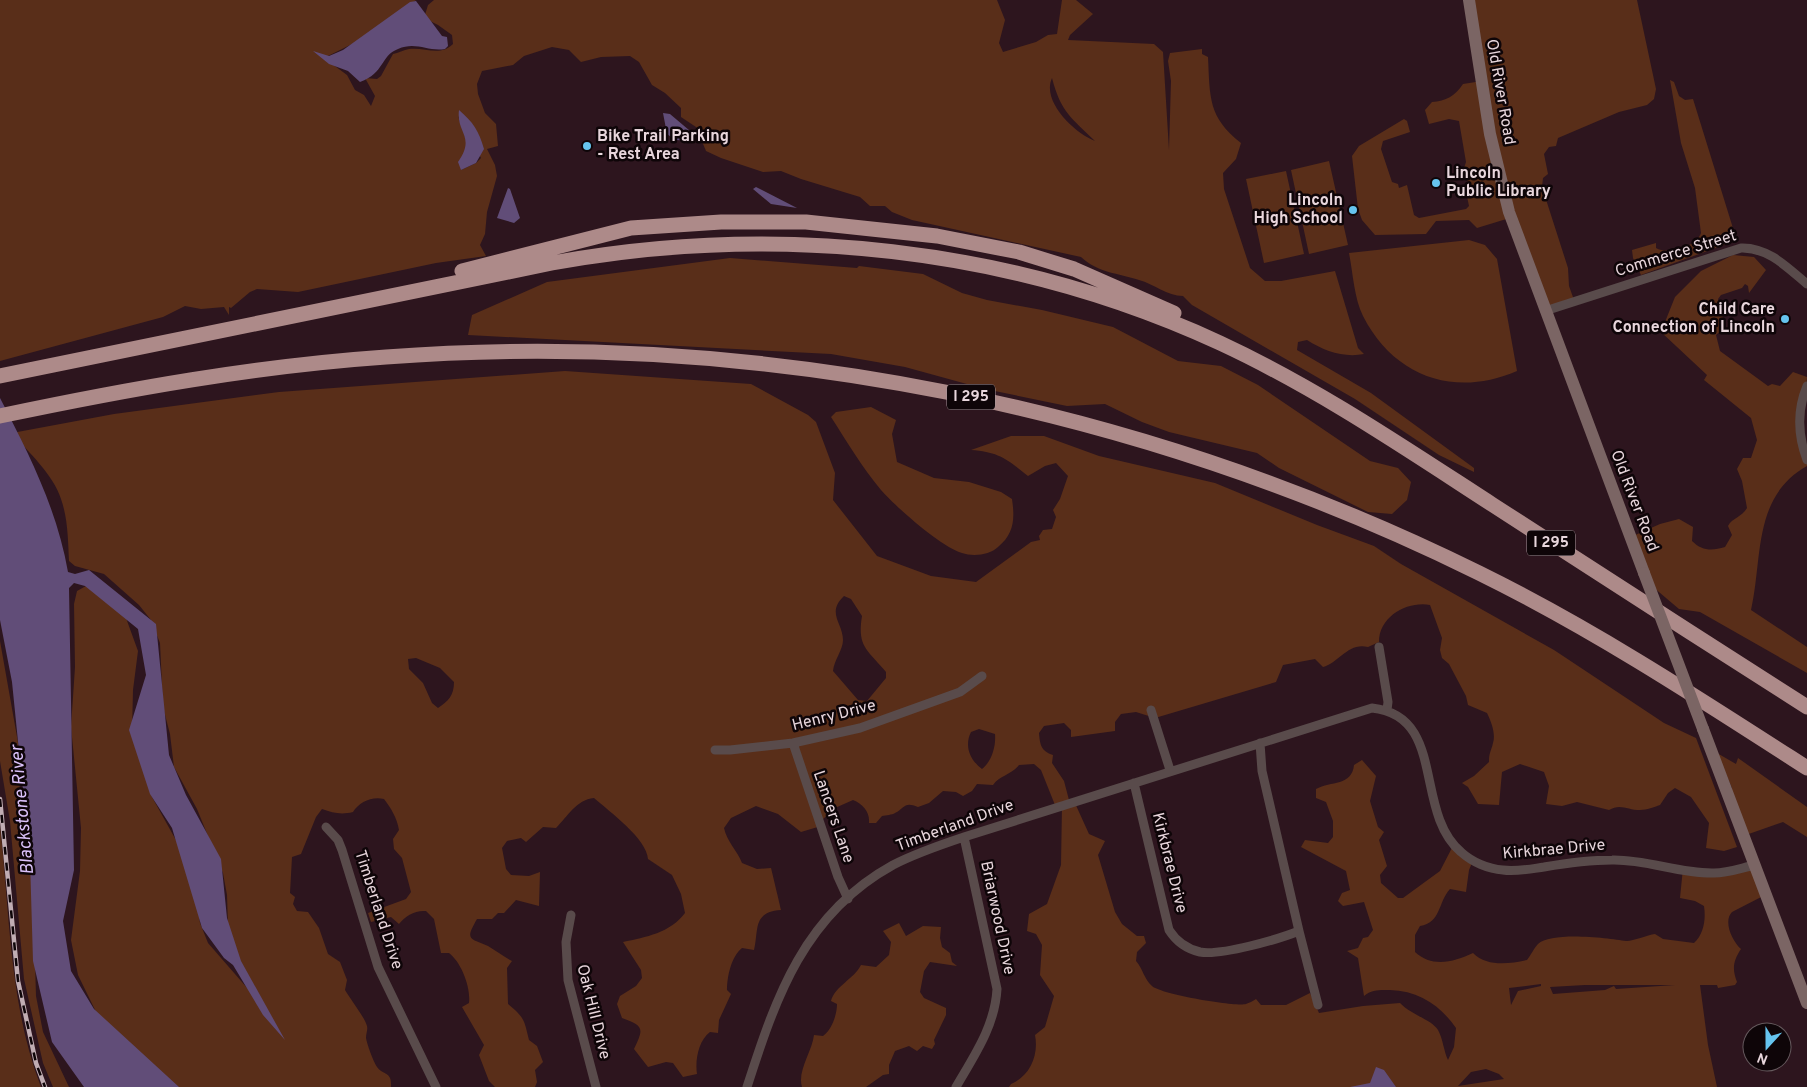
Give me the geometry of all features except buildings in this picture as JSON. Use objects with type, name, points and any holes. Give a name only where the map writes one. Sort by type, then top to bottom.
[{"type":"highway","points":[[330,307],[622,229],[735,221],[844,225],[951,238],[1019,252],[1057,263],[1221,335],[1294,381]]},
{"type":"highway","name":"I 295","points":[[0,376],[561,261],[635,250],[749,243],[834,245],[947,259],[1003,270],[1139,310],[1192,331],[1294,381],[1391,440],[1807,707]]},
{"type":"highway","name":"I 295","points":[[0,416],[166,383],[296,365],[418,355],[530,352],[652,355],[784,367],[894,383],[978,399],[1087,425],[1204,460],[1283,488],[1405,538],[1482,574],[1599,637],[1807,768]]},
{"type":"main road","name":"Old River Road","points":[[1469,0],[1482,90],[1497,166],[1514,227],[1755,865],[1803,982],[1807,1003]]},
{"type":"street","name":"Commerce Street","points":[[1545,311],[1741,248],[1757,250],[1769,255],[1807,284]]},
{"type":"street","points":[[1807,386],[1801,409],[1800,423],[1802,446],[1807,460]]},
{"type":"street","points":[[1318,1006],[1262,771],[1260,743],[1361,710],[1372,708],[1387,710],[1388,702],[1378,647]]},
{"type":"street","name":"Henry Drive","points":[[715,750],[793,743],[868,726],[960,692],[982,676]]},
{"type":"street","points":[[1151,710],[1170,770]]},
{"type":"street","name":"Kirkbrae Drive","points":[[1387,710],[1401,717],[1413,728],[1418,737],[1438,820],[1447,836],[1462,853],[1481,864],[1512,871],[1584,861],[1614,860],[1712,873],[1755,865]]},
{"type":"street","name":"Lancers Lane","points":[[793,743],[838,877],[848,899]]},
{"type":"street","name":"Timberland Drive","points":[[746,1087],[763,1036],[788,974],[810,940],[864,884],[892,866],[920,853],[964,837],[1170,770],[1260,743]]},
{"type":"street","name":"Kirkbrae Drive","points":[[1134,783],[1169,930],[1174,938],[1190,949],[1206,953],[1273,941],[1299,931]]},
{"type":"street","name":"Timberland Drive","points":[[326,827],[338,840],[342,850],[378,967],[436,1087]]},
{"type":"street","name":"Briarwood Drive","points":[[956,1087],[988,1031],[995,1010],[997,989],[964,837]]},
{"type":"street","name":"Oak Hill Drive","points":[[571,915],[565,961],[568,980],[596,1087]]},
{"type":"shaded area","points":[[0,0],[416,0],[356,42],[324,58],[347,75],[355,90],[364,95],[371,106],[375,96],[365,78],[377,79],[381,76],[393,54],[409,49],[438,51],[448,48],[453,44],[452,35],[424,18],[428,5],[434,0],[997,0],[1005,20],[999,43],[1003,52],[1036,42],[1048,35],[1057,34],[1062,0],[1076,0],[1093,14],[1070,35],[1068,40],[1154,44],[1163,52],[1169,150],[1171,81],[1168,61],[1170,53],[1202,49],[1202,54],[1208,57],[1209,84],[1213,106],[1222,124],[1241,143],[1236,159],[1223,173],[1224,189],[1250,268],[1265,281],[1281,281],[1335,271],[1358,348],[1364,354],[1334,353],[1307,340],[1298,342],[1297,350],[1371,393],[1474,468],[1474,472],[1439,455],[1355,399],[1192,305],[1183,296],[1171,294],[1145,282],[1101,269],[1081,257],[912,220],[892,212],[885,206],[870,206],[860,197],[781,171],[763,172],[721,158],[706,151],[696,127],[681,117],[681,108],[665,93],[652,85],[639,62],[630,56],[601,57],[581,62],[569,50],[552,47],[524,56],[513,65],[482,71],[477,84],[478,94],[485,113],[496,124],[498,146],[487,149],[495,165],[497,176],[487,212],[485,234],[480,245],[486,256],[436,263],[298,292],[257,289],[250,292],[231,308],[229,307],[229,315],[224,307],[201,309],[185,306],[163,317],[0,361]],"holes":[[[1052,78],[1063,107],[1095,141],[1079,132],[1062,116],[1051,97],[1050,87]],[[458,116],[481,158],[476,163],[461,170],[467,142]]]},
{"type":"shaded area","points":[[1470,0],[1637,0],[1656,89],[1654,99],[1647,105],[1619,112],[1558,138],[1556,146],[1549,147],[1544,154],[1548,174],[1543,178],[1542,187],[1568,268],[1569,286],[1574,300],[1548,311],[1513,217],[1477,228],[1469,220],[1436,221],[1426,234],[1375,235],[1362,220],[1358,209],[1352,156],[1359,146],[1404,119],[1407,121],[1410,132],[1383,141],[1381,149],[1392,182],[1398,184],[1399,188],[1407,185],[1414,215],[1419,218],[1466,209],[1469,206],[1465,187],[1468,183],[1464,168],[1466,162],[1459,121],[1449,119],[1429,124],[1425,110],[1432,102],[1446,99],[1453,95],[1463,84],[1482,81]]},
{"type":"shaded area","points":[[416,1],[442,36],[447,37],[448,46],[445,49],[439,50],[411,46],[398,49],[388,56],[374,74],[360,82],[348,71],[329,64],[313,51],[329,56],[343,50],[410,2]]},
{"type":"shaded area","points":[[1670,80],[1674,82],[1679,96],[1685,100],[1693,99],[1732,225],[1735,241],[1641,275],[1633,258],[1632,250],[1656,243],[1656,248],[1661,250],[1674,250],[1688,246],[1701,233],[1695,188],[1681,143]]},
{"type":"shaded area","points":[[459,110],[475,127],[484,149],[476,163],[461,170],[458,162],[463,153],[465,140],[460,125]]},
{"type":"shaded area","points":[[663,113],[670,114],[696,136],[693,141],[675,140],[667,134]]},
{"type":"shaded area","points":[[1329,161],[1348,245],[1309,254],[1291,170]]},
{"type":"shaded area","points":[[1286,171],[1304,254],[1264,263],[1246,179]]},
{"type":"shaded area","points":[[756,187],[797,208],[771,204],[753,189]]},
{"type":"shaded area","points":[[508,188],[520,218],[514,223],[497,218]]},
{"type":"shaded area","points":[[1469,240],[1485,245],[1497,259],[1517,371],[1494,379],[1449,382],[1428,377],[1409,367],[1391,354],[1376,337],[1360,309],[1349,253]]},
{"type":"shaded area","points":[[1733,255],[1754,257],[1766,270],[1749,293],[1748,286],[1745,284],[1742,288],[1721,295],[1718,299],[1725,327],[1716,335],[1720,351],[1768,386],[1772,384],[1780,386],[1793,372],[1807,377],[1803,430],[1807,449],[1807,466],[1789,479],[1777,494],[1768,511],[1759,550],[1751,610],[1807,647],[1807,673],[1700,612],[1679,609],[1653,587],[1633,536],[1660,524],[1679,519],[1693,527],[1692,541],[1700,547],[1711,549],[1725,547],[1732,535],[1728,526],[1747,508],[1742,481],[1737,469],[1743,458],[1751,458],[1757,440],[1751,418],[1704,380],[1707,375],[1661,332],[1675,297],[1701,271]]},
{"type":"shaded area","points":[[730,258],[857,268],[859,266],[923,274],[962,293],[987,300],[1042,310],[1113,327],[1178,361],[1221,366],[1258,385],[1370,461],[1398,468],[1411,482],[1407,500],[1392,514],[1368,512],[1279,468],[1257,453],[1169,432],[1142,422],[1105,404],[1067,406],[985,389],[905,367],[831,354],[468,335],[472,315],[547,282]]},
{"type":"shaded area","points":[[565,371],[751,384],[808,415],[816,422],[835,473],[833,500],[877,556],[931,576],[976,582],[1031,542],[1040,540],[1039,536],[1043,530],[1052,529],[1056,517],[1053,510],[1060,499],[1068,476],[1056,463],[1045,466],[1028,476],[1002,457],[971,450],[1011,436],[1044,436],[1099,456],[1215,483],[1374,546],[1401,564],[1554,650],[1664,723],[1696,738],[1737,847],[1724,851],[1706,848],[1709,823],[1691,797],[1675,788],[1668,793],[1660,805],[1643,810],[1617,807],[1609,810],[1577,802],[1562,806],[1546,804],[1549,786],[1544,772],[1520,764],[1502,772],[1499,805],[1478,804],[1468,787],[1462,783],[1474,776],[1489,762],[1494,739],[1491,724],[1487,713],[1468,705],[1466,696],[1449,664],[1442,658],[1440,650],[1442,638],[1430,605],[1413,605],[1396,612],[1389,618],[1380,633],[1379,642],[1368,647],[1355,647],[1323,667],[1315,659],[1283,665],[1276,682],[1155,718],[1136,712],[1121,714],[1115,722],[1115,731],[1071,737],[1071,730],[1064,723],[1044,726],[1039,733],[1041,744],[1046,752],[1053,755],[1052,763],[1064,781],[1069,800],[1055,805],[1041,770],[1034,764],[1019,765],[993,785],[977,784],[972,791],[963,796],[956,792],[943,791],[929,803],[918,807],[907,805],[894,814],[882,816],[876,823],[869,823],[865,809],[853,800],[835,808],[821,821],[821,826],[801,832],[778,814],[756,806],[731,818],[724,828],[727,838],[742,863],[757,869],[771,868],[781,910],[772,911],[761,918],[757,929],[754,950],[742,948],[735,957],[730,968],[727,985],[727,990],[731,994],[719,1020],[718,1033],[710,1032],[700,1046],[696,1063],[697,1074],[683,1077],[673,1063],[666,1062],[648,1067],[634,1049],[640,1029],[635,1023],[622,1018],[617,1004],[620,996],[636,986],[642,978],[641,970],[623,942],[665,930],[679,920],[685,913],[681,894],[672,875],[648,859],[646,851],[635,835],[594,798],[577,805],[556,828],[543,827],[526,842],[521,838],[507,841],[502,848],[506,869],[511,875],[529,876],[540,872],[539,906],[516,900],[504,913],[498,913],[492,919],[477,919],[470,935],[473,939],[512,961],[507,968],[508,1004],[523,1020],[529,1040],[537,1046],[543,1062],[535,1070],[537,1082],[535,1087],[495,1087],[489,1081],[479,1055],[484,1045],[462,1007],[469,1003],[467,983],[453,957],[449,953],[441,953],[434,919],[426,911],[418,911],[404,918],[399,924],[391,917],[371,922],[368,913],[406,899],[411,892],[402,858],[394,849],[393,839],[399,830],[398,826],[393,813],[384,799],[375,798],[366,801],[349,813],[330,812],[322,809],[316,817],[301,854],[292,857],[290,893],[295,897],[293,904],[297,911],[308,912],[319,928],[328,954],[340,962],[347,980],[345,990],[366,1023],[366,1038],[372,1057],[377,1067],[389,1076],[391,1087],[173,1087],[98,1016],[78,975],[71,940],[80,871],[81,828],[71,727],[75,667],[74,604],[77,591],[86,586],[126,618],[138,651],[133,690],[132,732],[152,797],[187,860],[194,881],[200,923],[208,943],[248,989],[228,926],[227,895],[223,873],[197,809],[174,767],[170,734],[163,707],[160,643],[151,620],[139,605],[104,574],[75,566],[69,561],[66,522],[57,490],[40,464],[12,433],[114,414],[279,392]],"holes":[[[844,596],[851,599],[862,616],[861,635],[865,647],[886,672],[886,678],[867,701],[858,700],[833,671],[842,648],[843,640],[836,608]],[[416,658],[440,668],[454,682],[453,691],[445,703],[438,708],[432,703],[423,683],[409,669],[408,659]],[[979,729],[995,734],[993,753],[982,769],[969,752],[968,742],[971,732]]]},
{"type":"shaded area","points":[[0,398],[41,482],[57,526],[68,572],[75,574],[89,570],[156,624],[169,755],[186,795],[221,859],[227,918],[241,961],[285,1040],[263,1015],[233,965],[224,958],[202,928],[172,828],[150,794],[129,730],[146,675],[138,629],[85,586],[74,583],[69,588],[74,870],[63,921],[71,971],[94,1009],[179,1087],[84,1087],[52,1042],[33,961],[30,860],[12,682],[0,620]]},
{"type":"shaded area","points":[[871,407],[896,420],[892,434],[897,462],[934,478],[969,482],[1001,492],[1012,499],[1012,526],[1007,537],[995,550],[971,555],[953,549],[931,535],[881,490],[831,417],[836,412]]},
{"type":"shaded area","points":[[0,641],[19,748],[20,817],[32,859],[36,996],[43,1032],[69,1087],[53,1087],[43,1063],[24,979],[10,821],[0,761]]},
{"type":"shaded area","points":[[1717,753],[1736,764],[1738,758],[1807,807],[1807,837],[1783,822],[1743,836],[1730,801],[1732,788]]},
{"type":"shaded area","points":[[1362,760],[1376,776],[1370,801],[1378,827],[1384,832],[1379,840],[1387,866],[1380,875],[1381,883],[1398,898],[1403,898],[1440,871],[1455,842],[1474,858],[1469,870],[1466,892],[1450,889],[1436,916],[1432,921],[1420,926],[1415,935],[1415,952],[1422,957],[1436,962],[1451,961],[1473,953],[1485,961],[1498,963],[1527,960],[1538,944],[1545,940],[1567,937],[1594,937],[1628,941],[1655,934],[1663,939],[1694,943],[1704,926],[1704,906],[1695,901],[1680,898],[1683,868],[1717,872],[1754,863],[1767,894],[1732,912],[1728,920],[1732,936],[1741,949],[1734,965],[1737,982],[1735,985],[1718,988],[1717,985],[1700,985],[1708,1045],[1717,1087],[1009,1087],[1023,1076],[1032,1064],[1036,1050],[1035,1035],[1045,1027],[1054,996],[1040,975],[1042,945],[1036,934],[1027,931],[1029,914],[1047,904],[1061,865],[1062,805],[1074,801],[1089,834],[1105,841],[1098,855],[1115,912],[1122,924],[1137,936],[1144,936],[1146,943],[1137,952],[1136,961],[1152,986],[1169,993],[1214,1002],[1246,1004],[1256,999],[1261,1005],[1286,1005],[1310,993],[1319,1013],[1363,1006],[1400,1003],[1435,1026],[1440,1034],[1448,1060],[1454,1047],[1456,1028],[1436,1006],[1419,996],[1401,991],[1377,990],[1364,996],[1358,958],[1347,951],[1358,948],[1363,938],[1368,937],[1373,930],[1364,902],[1343,906],[1338,901],[1342,893],[1350,890],[1346,871],[1301,847],[1305,840],[1328,843],[1333,837],[1333,821],[1326,802],[1316,798],[1316,789],[1345,780],[1352,772],[1354,765]],"holes":[[[1541,984],[1541,986],[1518,991],[1511,1005],[1509,988]],[[1675,985],[1616,989],[1614,986],[1605,990],[1553,994],[1550,987]],[[1486,1069],[1499,1074],[1504,1079],[1458,1086],[1471,1072]]]},
{"type":"shaded area","points":[[0,826],[12,958],[22,1024],[30,1056],[41,1087],[0,1087]]},
{"type":"shaded area","points":[[899,923],[906,936],[923,926],[941,927],[940,938],[942,947],[950,953],[952,962],[957,966],[930,962],[924,971],[920,992],[924,998],[946,1008],[946,1015],[934,1040],[935,1044],[932,1049],[923,1046],[917,1051],[909,1046],[895,1051],[889,1065],[889,1074],[883,1075],[866,1087],[802,1087],[801,1075],[814,1035],[823,1036],[835,1017],[837,1004],[831,1001],[833,996],[861,965],[876,967],[889,955],[891,942],[883,931]]},
{"type":"shaded area","points":[[1376,1067],[1384,1070],[1396,1087],[1350,1087],[1370,1083]]},
{"type":"railway","points":[[0,799],[18,981],[36,1063],[45,1087]]},
{"type":"place","name":"Bike Trail Parking - Rest Area","points":[[587,146]]},
{"type":"place","name":"Lincoln Public Library","points":[[1436,183]]},
{"type":"place","name":"Lincoln High School","points":[[1353,210]]},
{"type":"place","name":"Child Care Connection of Lincoln","points":[[1785,319]]},
{"type":"water label","name":"Blackstone River","points":[[23,810]]}]
